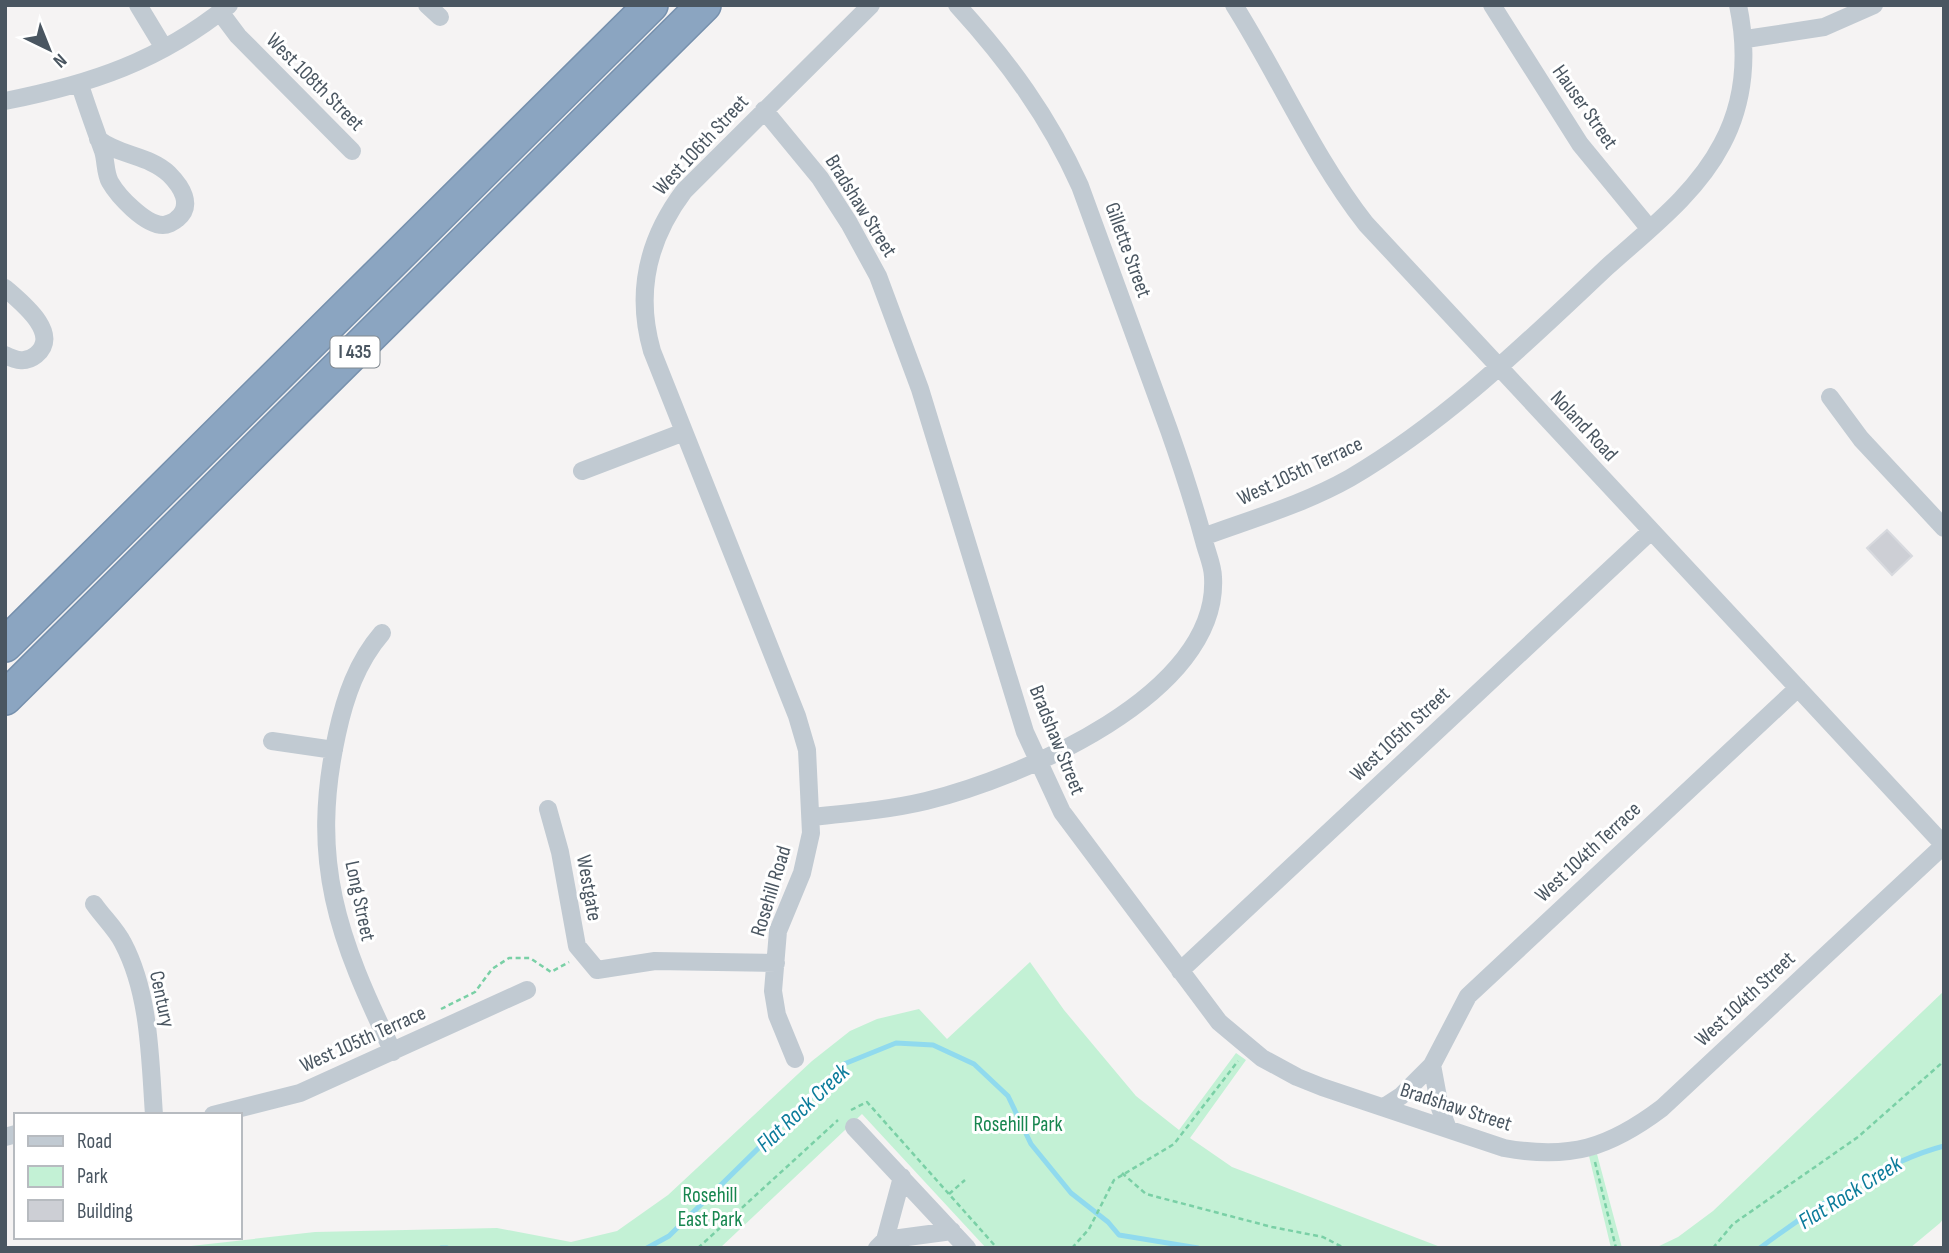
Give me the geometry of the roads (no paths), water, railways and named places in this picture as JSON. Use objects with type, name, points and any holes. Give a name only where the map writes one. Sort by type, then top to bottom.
[{"type":"highway","name":"I 435","points":[[5,645],[651,5]]},
{"type":"highway","name":"I 435","points":[[5,698],[704,5]]},
{"type":"street","points":[[138,5],[164,48]]},
{"type":"street","name":"West 106th Street","points":[[811,817],[807,750],[797,716],[647,335],[644,302],[649,259],[661,225],[684,191],[871,5]]},
{"type":"street","name":"Gillette Street","points":[[957,5],[1005,60],[1036,101],[1061,143],[1080,186],[1187,481],[1203,537]]},
{"type":"street","name":"Noland Road","points":[[1234,5],[1340,191],[1366,225],[1944,845]]},
{"type":"street","name":"Hauser Street","points":[[1492,5],[1580,144],[1649,228]]},
{"type":"street","name":"West 105th Terrace","points":[[1203,537],[1290,505],[1346,480],[1398,449],[1449,412],[1499,368],[1692,188],[1722,145],[1740,95],[1746,39],[1738,5]]},
{"type":"street","points":[[1746,39],[1824,27],[1874,5]]},
{"type":"street","name":"West 108th Street","points":[[5,101],[80,85],[131,67],[224,9],[238,36],[352,151]]},
{"type":"street","points":[[80,85],[109,181],[128,203],[149,220],[163,225],[176,221],[185,211],[186,201],[171,176],[159,165],[110,149],[98,139]]},
{"type":"street","name":"Bradshaw Street","points":[[764,110],[820,178],[849,223],[894,313],[920,389],[1025,732],[1062,812],[1081,841],[1219,1021],[1247,1048],[1297,1077],[1504,1148],[1534,1153],[1558,1153]]},
{"type":"street","points":[[5,288],[35,319],[44,331],[46,342],[42,350],[26,360],[17,361],[5,355]]},
{"type":"street","points":[[1830,397],[1861,439],[1944,528]]},
{"type":"street","points":[[582,471],[684,432]]},
{"type":"street","name":"West 105th Street","points":[[1180,971],[1651,531]]},
{"type":"street","points":[[811,817],[894,808],[928,800],[1036,760],[1095,731],[1138,705],[1154,693],[1186,660],[1201,634],[1210,606],[1213,577],[1203,537]]},
{"type":"street","name":"Long Street","points":[[382,633],[368,649],[354,677],[334,750],[326,804],[328,872],[351,963],[393,1052]]},
{"type":"street","name":"West 104th Terrace","points":[[1384,1107],[1401,1096],[1432,1065],[1468,996],[1798,688]]},
{"type":"street","points":[[271,741],[334,750]]},
{"type":"street","name":"Westgate","points":[[548,808],[560,852],[577,946],[597,970],[654,961],[776,963]]},
{"type":"street","name":"Rosehill Road","points":[[795,1059],[777,1015],[773,991],[778,931],[808,853],[811,817]]},
{"type":"street","name":"West 104th Street","points":[[1558,1153],[1592,1148],[1629,1131],[1662,1108],[1944,845]]},
{"type":"street","name":"Century","points":[[94,904],[122,942],[136,979],[148,1035],[154,1113]]},
{"type":"street","name":"West 105th Terrace","points":[[221,1113],[300,1093],[527,990]]},
{"type":"street","points":[[1432,1065],[1440,1108],[1448,1129]]},
{"type":"street","points":[[854,1127],[967,1248]]},
{"type":"street","points":[[902,1177],[881,1244],[952,1231]]},
{"type":"waterway","name":"Flat Rock Creek","points":[[647,1248],[669,1236],[844,1064],[896,1043],[933,1045],[974,1064],[1008,1096],[1031,1144],[1071,1193],[1108,1222],[1119,1235],[1198,1248]]},
{"type":"waterway","name":"Flat Rock Creek","points":[[1760,1248],[1824,1203],[1873,1175],[1921,1153],[1944,1146]]},
{"type":"waterway","name":"Flat Rock Creek","points":[[441,1248],[447,1248]]},
{"type":"park label","name":"Rosehill Park","points":[[1018,1124]]},
{"type":"park label","name":"Rosehill East Park","points":[[710,1207]]}]
